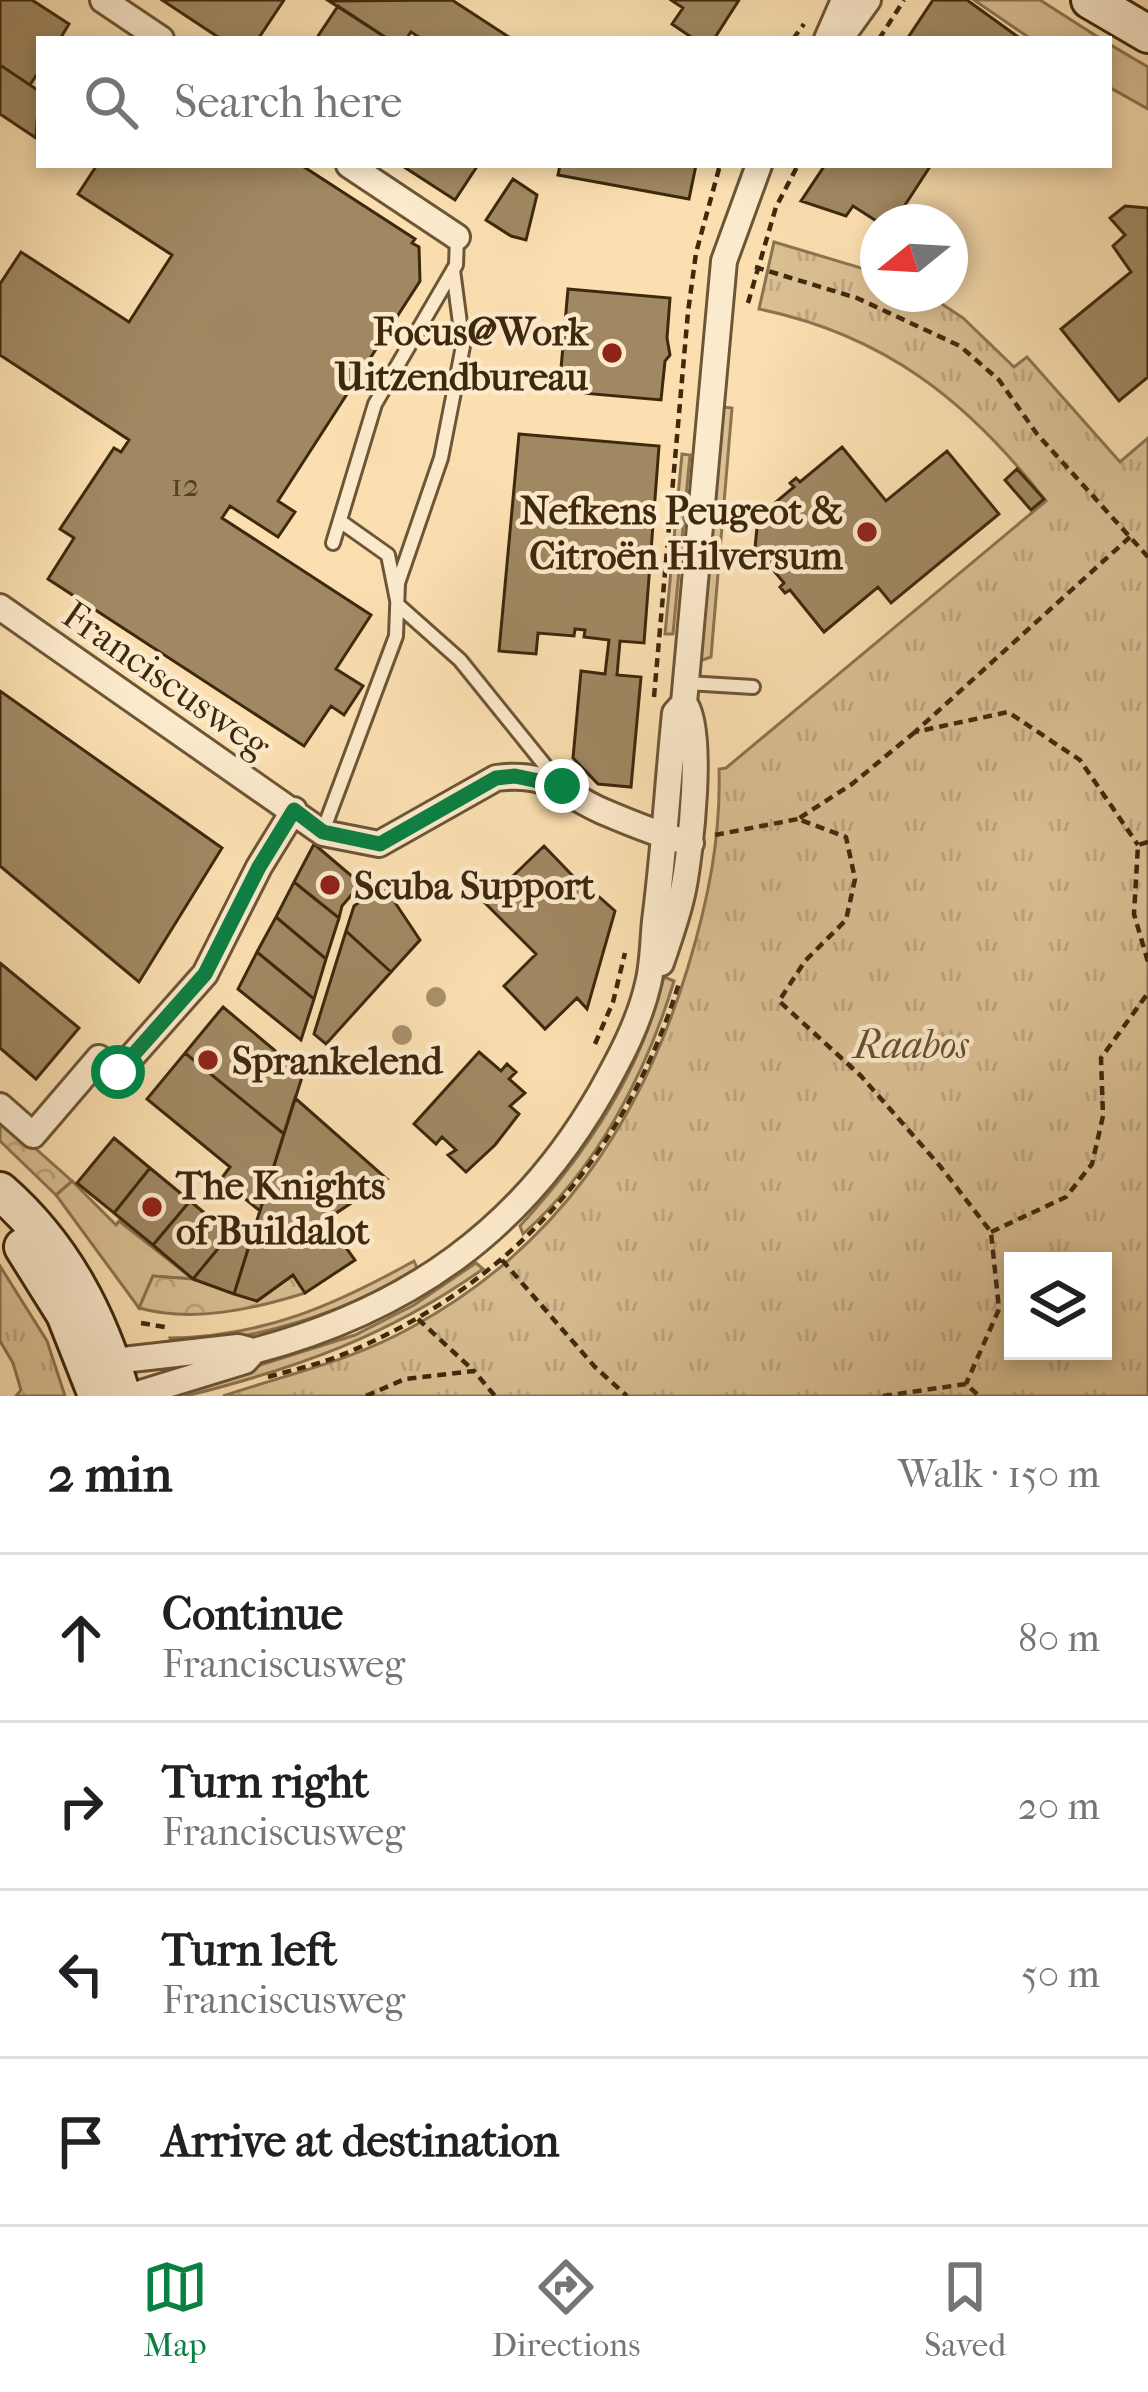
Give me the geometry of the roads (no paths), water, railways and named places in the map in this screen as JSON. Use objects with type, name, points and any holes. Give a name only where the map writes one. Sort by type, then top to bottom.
[{"type":"street","points":[[103,0],[157,36]]},
{"type":"street","points":[[828,36],[844,0]]},
{"type":"street","points":[[842,36],[868,0]]},
{"type":"street","points":[[1090,0],[1148,34]]},
{"type":"street","points":[[353,168],[457,238]]},
{"type":"street","points":[[131,1396],[328,1329],[393,1300],[455,1260],[544,1177],[585,1119],[626,1047],[650,974],[675,713],[685,693],[724,261],[758,168]]},
{"type":"street","name":"Franciscusweg","points":[[0,607],[323,832],[380,844],[496,778],[515,776],[562,786],[601,810],[665,837],[706,843]]},
{"type":"street","points":[[650,974],[661,964],[706,843],[694,768],[692,712],[685,693]]},
{"type":"street","name":"Franciscusweg","points":[[0,1106],[33,1135],[99,1058],[118,1072],[205,974],[294,810]]},
{"type":"street","points":[[0,1190],[38,1229],[86,1295],[99,1374]]},
{"type":"street","points":[[0,1222],[42,1273],[99,1374],[122,1396]]},
{"type":"street","points":[[99,1374],[238,1347],[254,1351]]},
{"type":"lane","points":[[323,832],[396,636],[398,583],[442,458],[463,346],[453,270],[457,238]]},
{"type":"lane","points":[[333,543],[375,404],[453,270]]},
{"type":"lane","points":[[340,521],[388,554],[398,605],[460,660],[562,786]]},
{"type":"lane","points":[[685,693],[753,687]]},
{"type":"place","name":"Focus@Work Uitzendbureau","points":[[612,353]]},
{"type":"place","name":"Nefkens Peugeot & Citroën Hilversum","points":[[867,532]]},
{"type":"place","name":"Scuba Support","points":[[330,885]]},
{"type":"place","name":"Sprankelend","points":[[208,1060]]},
{"type":"place","name":"The Knights of Buildalot","points":[[152,1207]]},
{"type":"park label","name":"Raabos","points":[[911,1044]]}]
